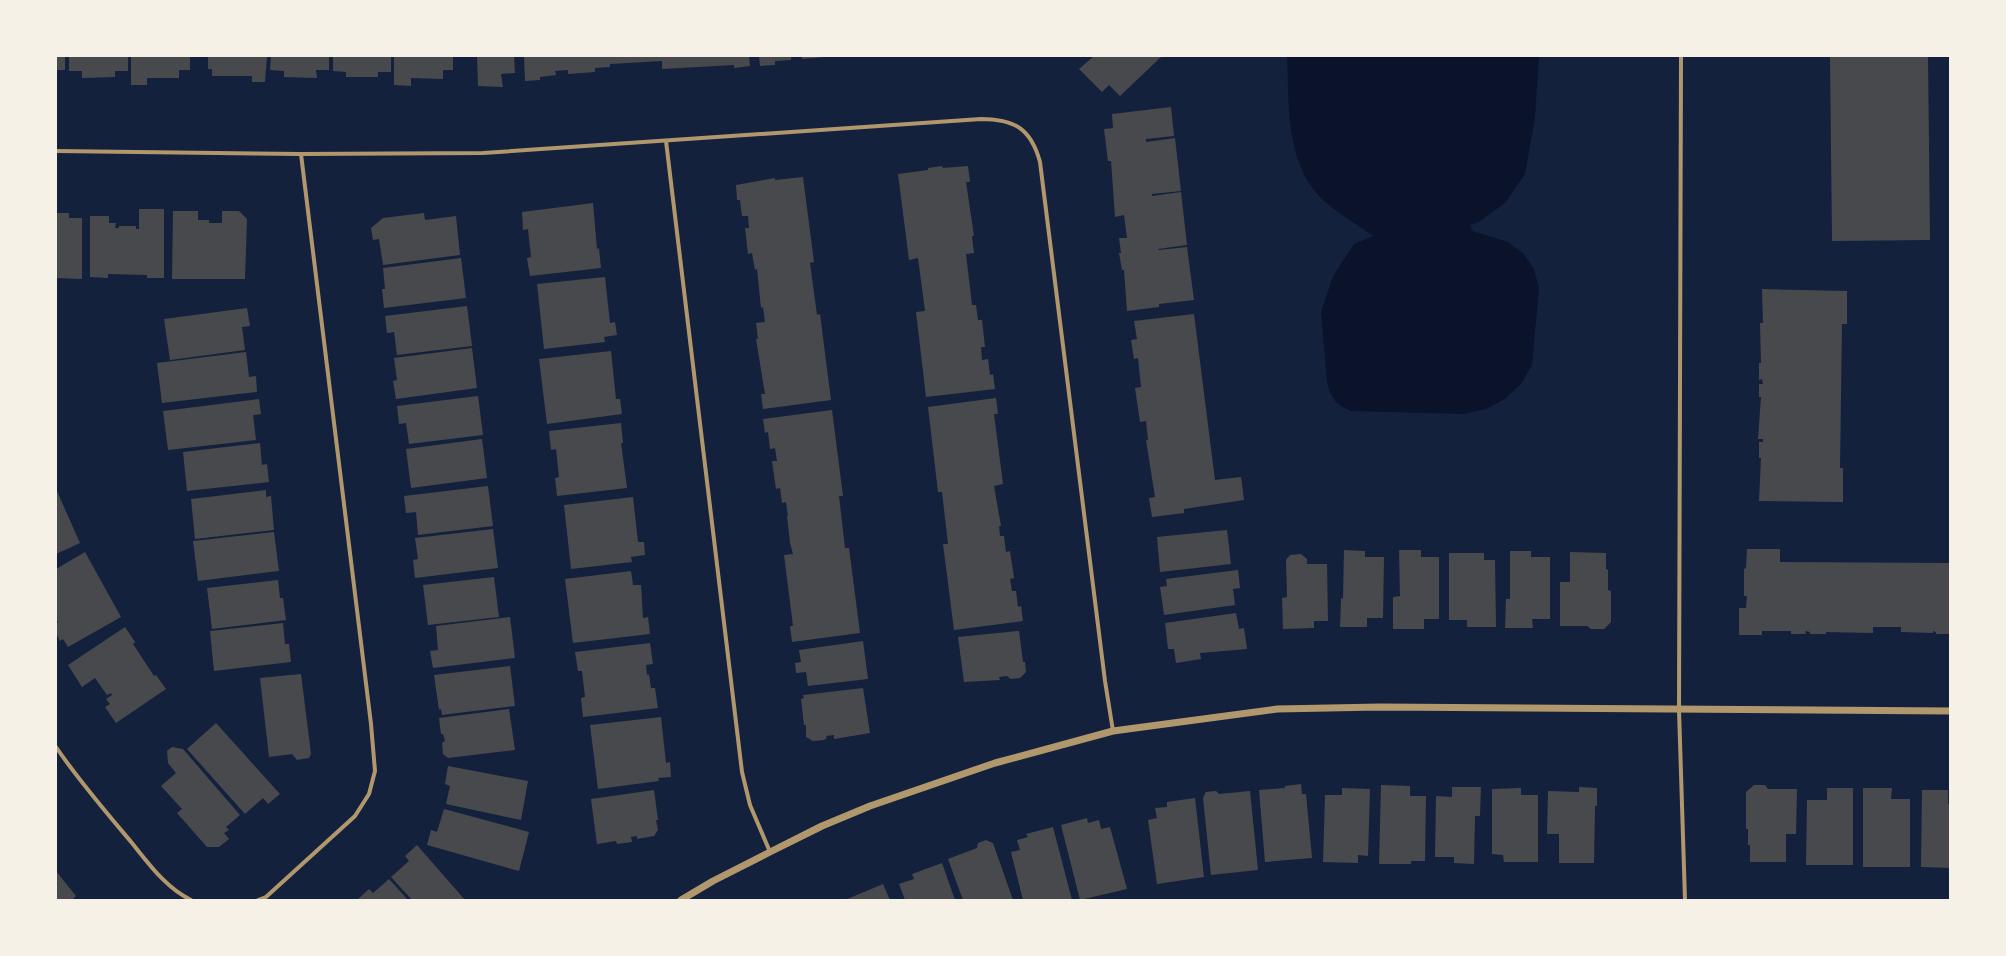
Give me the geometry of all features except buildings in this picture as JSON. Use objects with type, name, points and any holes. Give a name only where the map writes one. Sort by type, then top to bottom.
[{"type":"street","points":[[1681,56],[1679,710],[1685,900]]},
{"type":"street","points":[[56,151],[301,154],[483,153],[981,119],[997,119],[1011,123],[1030,137],[1036,148],[1040,162],[1105,681],[1113,731]]},
{"type":"street","points":[[666,141],[742,772],[750,805],[770,852]]},
{"type":"street","points":[[258,900],[266,897],[355,816],[369,794],[375,771],[371,724],[301,154]]},
{"type":"street","points":[[681,900],[713,881],[822,826],[935,782],[995,763],[1113,731],[1277,709],[1380,707],[1950,711]]},
{"type":"street","points":[[56,747],[98,803],[161,878],[183,896],[191,900]]},
{"type":"water","points":[[1287,56],[1539,56],[1535,118],[1525,174],[1505,203],[1479,222],[1470,225],[1473,231],[1508,242],[1523,253],[1534,269],[1539,288],[1532,365],[1521,384],[1505,399],[1486,409],[1464,414],[1351,411],[1342,407],[1335,401],[1327,382],[1321,312],[1333,276],[1354,244],[1373,236],[1324,201],[1308,181],[1300,165],[1294,148],[1291,129]]}]
